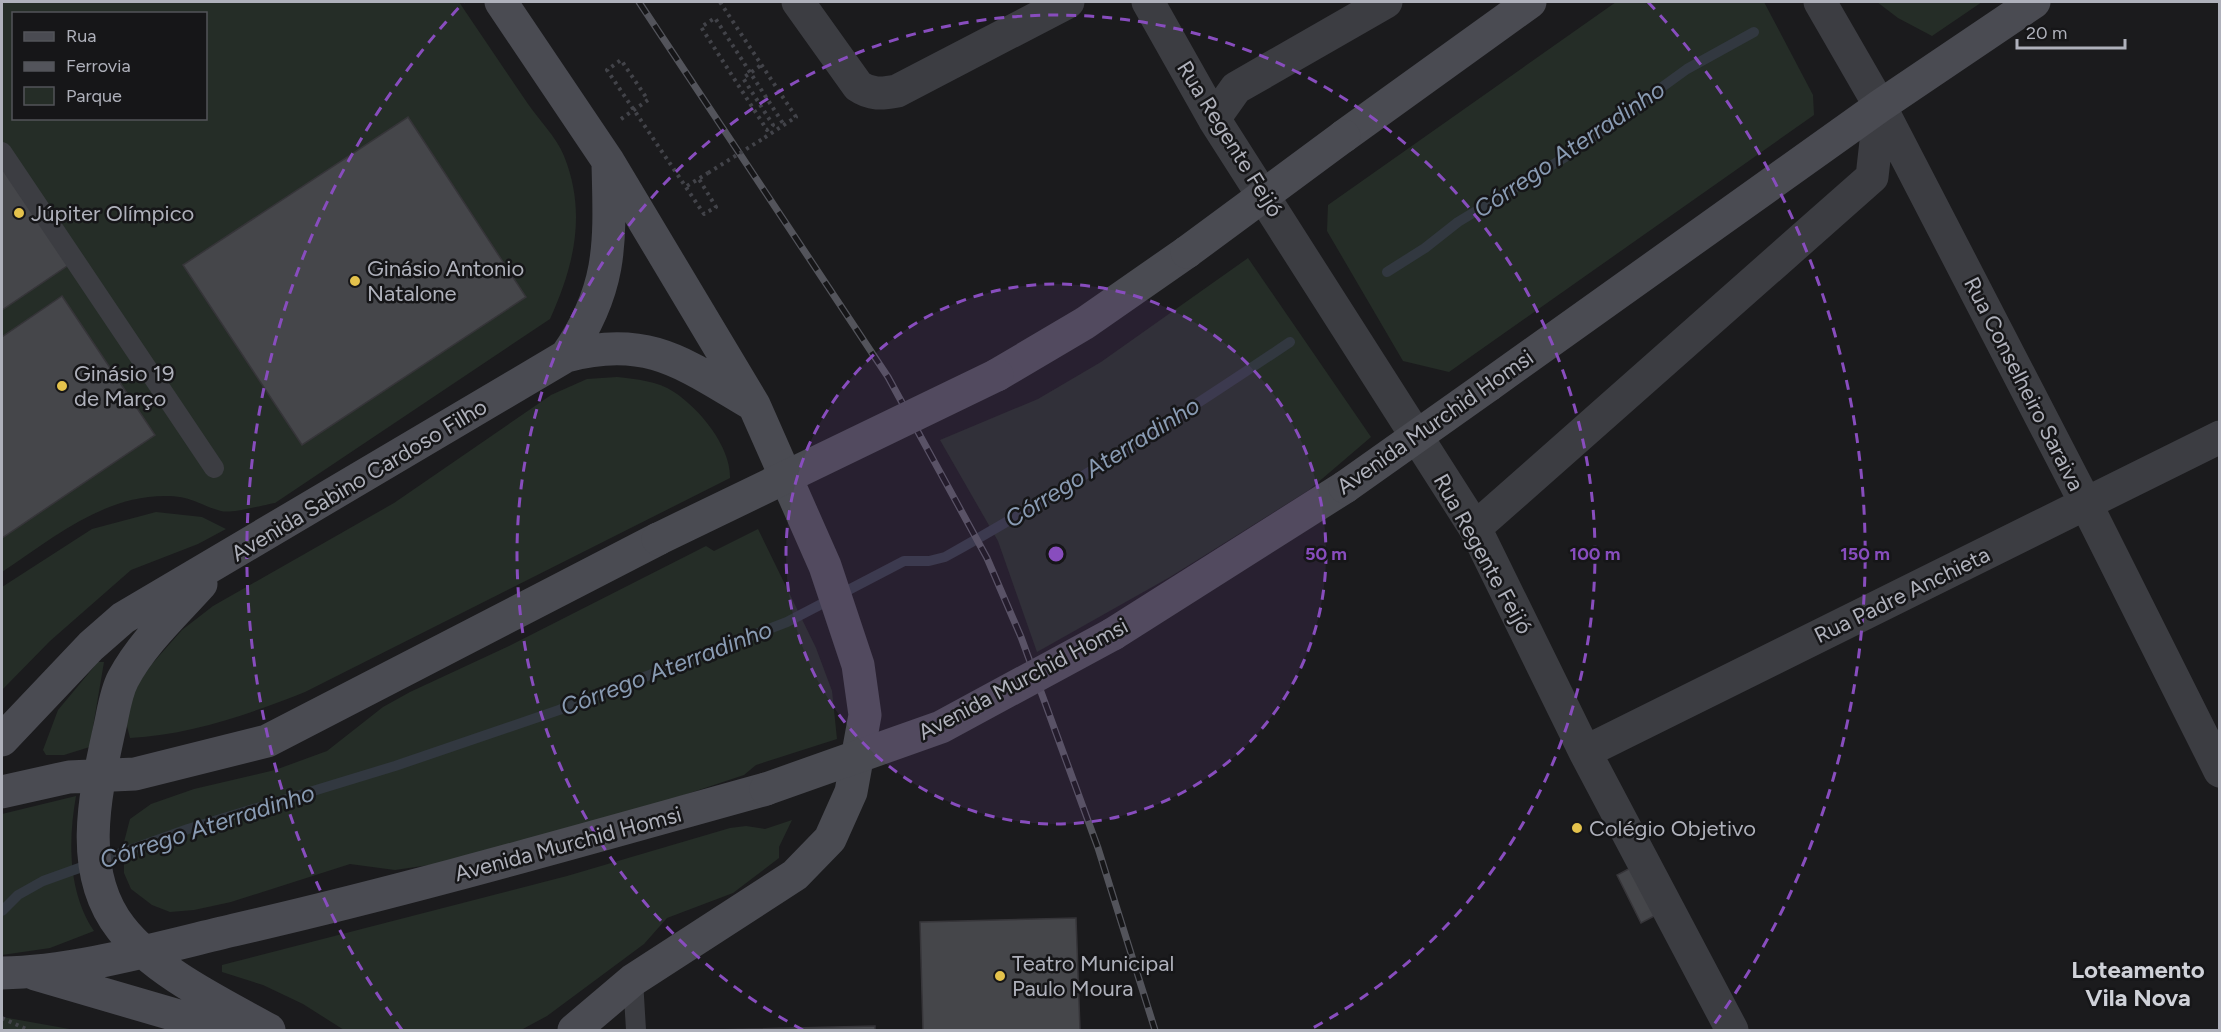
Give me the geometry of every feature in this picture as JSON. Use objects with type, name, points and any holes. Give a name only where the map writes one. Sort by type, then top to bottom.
[{"type":"main road","points":[[501,2],[608,161],[754,405],[825,566],[858,665],[865,715],[851,792],[830,839],[795,875],[633,980],[581,1029]]},
{"type":"main road","points":[[2,792],[69,777],[135,774],[267,741],[658,539],[997,375],[1086,322],[1187,252],[1530,2]]},
{"type":"main road","name":"Avenida Murchid Homsi","points":[[16,972],[141,952],[356,902],[766,789],[941,727],[1113,634],[1345,487],[1880,106],[2034,2]]},
{"type":"main road","name":"Avenida Sabino Cardoso Filho","points":[[2,740],[70,667],[123,618],[220,563],[566,356],[584,330],[605,277],[610,228],[608,161]]},
{"type":"main road","points":[[566,356],[591,349],[618,347],[660,354],[679,361],[754,405]]},
{"type":"main road","points":[[220,563],[140,651],[122,680],[101,775],[92,842],[98,886],[120,927],[141,952],[269,1030]]},
{"type":"main road","points":[[16,972],[227,1030]]},
{"type":"street","points":[[798,2],[849,75],[867,92],[878,94],[897,90],[1068,2]]},
{"type":"street","name":"Rua Regente Feijó","points":[[1148,2],[1214,118],[1475,528],[1585,752],[1732,1030]]},
{"type":"street","points":[[1214,118],[1236,88],[1386,2]]},
{"type":"street","name":"Rua Conselheiro Saraiva","points":[[1820,2],[1880,106],[2086,504],[2220,771]]},
{"type":"street","points":[[1475,528],[1872,177],[1880,106]]},
{"type":"street","name":"Rua Padre Anchieta","points":[[1585,752],[2220,437]]},
{"type":"lane","points":[[2,152],[214,468]]},
{"type":"lane","points":[[633,980],[636,1030]]},
{"type":"path","points":[[687,186],[796,117],[760,66],[720,2]]},
{"type":"path","points":[[760,66],[752,72],[743,78],[773,125],[767,130],[701,27],[715,18],[722,28],[747,67],[753,76],[772,105],[784,125]]},
{"type":"path","points":[[607,70],[704,214],[716,207],[699,179]]},
{"type":"path","points":[[2,1018],[28,1030]]},
{"type":"green space","points":[[2,2],[459,2],[557,143],[571,177],[575,198],[575,239],[566,279],[550,319],[275,503],[226,512],[174,496],[142,498],[99,511],[59,533],[2,572]]},
{"type":"green space","points":[[1616,2],[1764,2],[1813,95],[1814,115],[1449,372],[1403,361],[1327,231],[1328,205]]},
{"type":"green space","points":[[1877,2],[1982,2],[1932,36],[1898,18]]},
{"type":"green space","points":[[1248,258],[1371,437],[1309,490],[1170,577],[1037,652],[998,541],[940,440],[1038,399],[1101,362]]},
{"type":"green space","points":[[617,377],[661,385],[684,399],[694,408],[720,442],[729,466],[730,478],[305,692],[263,708],[197,728],[130,738],[126,722],[135,688],[151,665],[182,630],[213,606],[394,503],[551,395],[587,379]]},
{"type":"green space","points":[[156,512],[202,517],[226,529],[198,544],[131,570],[50,641],[2,690],[2,587],[92,529]]},
{"type":"green space","points":[[758,529],[816,648],[832,691],[837,739],[756,765],[744,775],[627,814],[450,862],[395,870],[350,864],[231,902],[194,910],[170,912],[152,905],[131,889],[124,873],[124,842],[130,819],[151,804],[194,789],[275,770],[327,751],[383,707],[410,692],[509,646],[706,546],[714,551]]},
{"type":"green space","points":[[98,662],[104,662],[92,733],[96,745],[64,755],[46,755],[43,750],[58,710]]},
{"type":"green space","points":[[76,796],[71,848],[72,866],[79,900],[94,931],[50,948],[2,955],[2,814]]},
{"type":"green space","points":[[792,820],[779,847],[779,858],[733,893],[667,918],[644,944],[547,1016],[521,1030],[344,1030],[303,1004],[263,985],[222,972],[222,965],[567,876],[730,828],[746,826],[765,829]]},
{"type":"green space","points":[[2,1017],[8,1018],[75,1030],[2,1030]]},
{"type":"building","name":"Ginásio Antonio Natalone","points":[[408,117],[526,297],[302,445],[183,265]]},
{"type":"building","name":"Júpiter Olímpico","points":[[2,161],[70,264],[2,310]]},
{"type":"building","name":"Ginásio 19 de Março","points":[[62,296],[155,435],[2,538],[2,337]]},
{"type":"building","points":[[1638,864],[1662,912],[1641,923],[1617,875]]},
{"type":"building","name":"Teatro Municipal Paulo Moura","points":[[1076,918],[1080,1030],[923,1030],[920,922]]},
{"type":"building","points":[[875,1026],[875,1030],[712,1030]]},
{"type":"waterway","name":"Córrego Aterradinho","points":[[1387,272],[1425,248],[1458,222],[1567,156],[1687,69],[1754,32]]},
{"type":"waterway","name":"Córrego Aterradinho","points":[[2,911],[18,895],[43,881],[188,829],[395,766],[559,710],[787,622],[904,561],[929,561],[945,557],[1120,453],[1290,342]]},
{"type":"railway","points":[[639,2],[888,377],[987,558],[1021,637],[1098,848],[1155,1030]]},
{"type":"place","name":"Júpiter Olímpico","points":[[19,213]]},
{"type":"place","name":"Ginásio Antonio Natalone","points":[[355,281]]},
{"type":"place","name":"Ginásio 19 de Março","points":[[62,386]]},
{"type":"place","name":"Colégio Objetivo","points":[[1577,828]]},
{"type":"place","name":"Teatro Municipal Paulo Moura","points":[[1000,976]]},
{"type":"district","name":"Loteamento Vila Nova","points":[[2138,983]]}]
